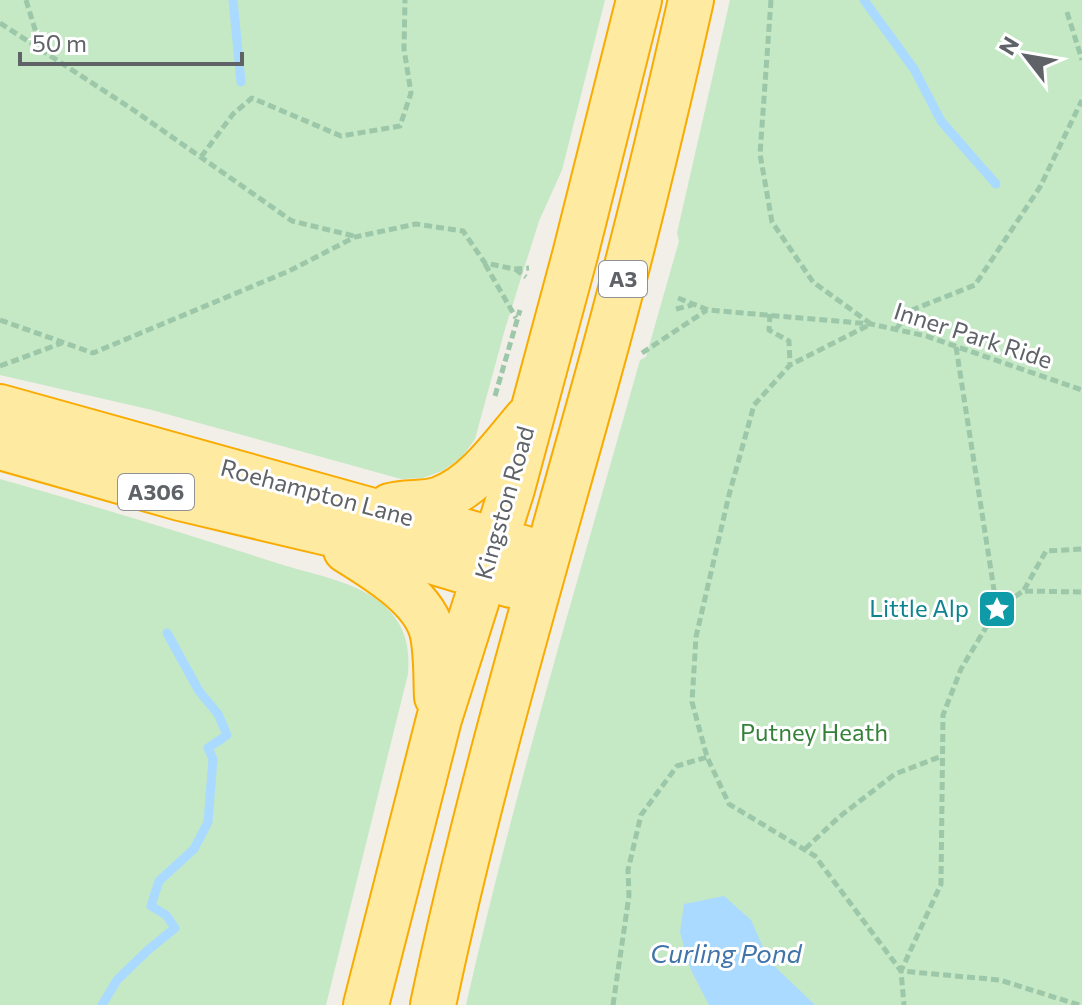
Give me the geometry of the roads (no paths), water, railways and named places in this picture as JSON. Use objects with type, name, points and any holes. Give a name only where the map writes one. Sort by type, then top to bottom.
[{"type":"highway","name":"Kingston Road","points":[[366,1005],[439,719],[512,489],[639,0]]},
{"type":"highway","name":"A3","points":[[433,1005],[542,573],[600,368],[691,0]]},
{"type":"highway","name":"Roehampton Lane","points":[[0,407],[373,511],[490,558]]},
{"type":"highway","name":"A306","points":[[373,511],[403,502],[438,501],[451,494],[475,475],[530,415]]},
{"type":"highway","name":"Roehampton Lane","points":[[0,447],[180,498],[370,543],[490,558]]},
{"type":"highway","name":"A306","points":[[314,530],[399,586],[421,609],[433,632],[439,719]]},
{"type":"highway","name":"A306","points":[[490,558],[542,573]]},
{"type":"water","name":"Curling Pond","points":[[724,896],[751,920],[769,961],[815,1005],[709,1005],[691,970],[680,932],[684,904]]},
{"type":"waterway","points":[[233,0],[241,82]]},
{"type":"waterway","points":[[864,0],[914,69],[941,121],[996,184]]},
{"type":"waterway","points":[[102,1005],[117,980],[175,928],[166,915],[151,906],[159,881],[194,849],[208,822],[213,759],[208,748],[227,735],[218,714],[199,691],[167,633]]},
{"type":"place","name":"Little Alp","points":[[997,609]]},
{"type":"park label","name":"Putney Heath","points":[[814,733]]}]
